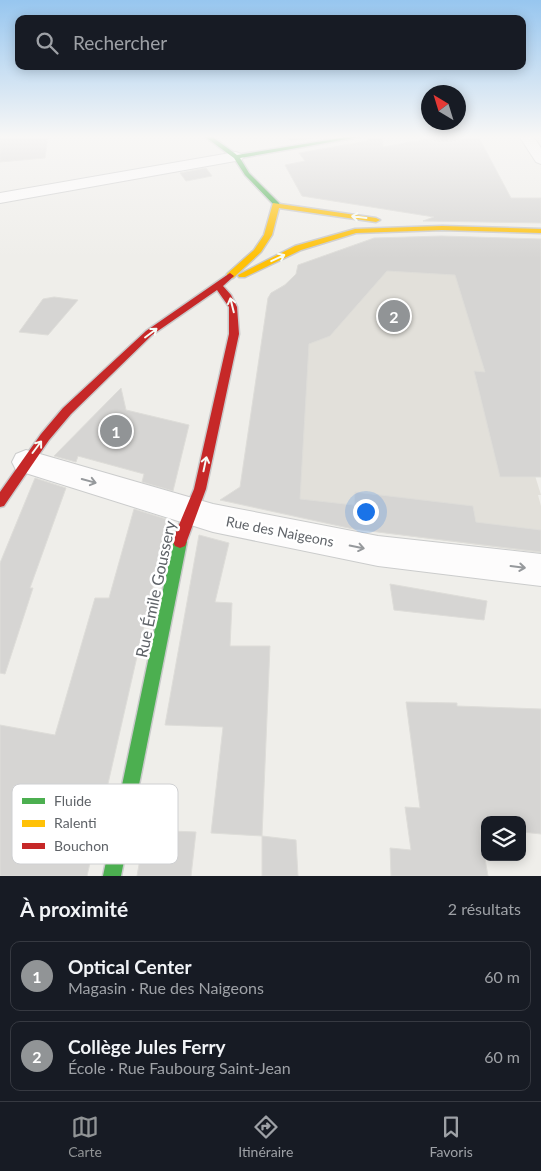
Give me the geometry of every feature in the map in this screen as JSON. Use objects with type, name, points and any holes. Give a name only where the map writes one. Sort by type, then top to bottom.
[{"type":"main road","points":[[250,177],[276,205],[442,228]]},
{"type":"main road","points":[[0,502],[26,462],[67,411],[112,367],[149,333],[218,286],[257,252],[268,236],[276,205]]},
{"type":"main road","points":[[218,286],[298,248],[365,229],[442,228],[541,231]]},
{"type":"main road","name":"Rue Émile Goussery","points":[[131,784],[182,532],[200,489],[234,334],[234,312],[230,297],[218,286]]},
{"type":"street","points":[[0,198],[125,177]]},
{"type":"street","name":"Rue des Naigeons","points":[[26,462],[213,518],[378,551],[541,570]]},
{"type":"shaded area","points":[[465,249],[541,495],[538,495],[541,506],[541,553],[353,529],[235,503],[231,493],[240,489],[268,298],[271,293],[296,274]]},
{"type":"building","points":[[183,177],[207,177],[186,181]]},
{"type":"building","points":[[292,177],[500,177],[511,198],[541,198],[541,223],[423,221],[434,217],[302,196]]},
{"type":"building","points":[[442,236],[541,239],[541,477],[500,477],[474,371],[485,372],[455,275],[387,271],[330,336],[309,344],[300,499],[354,505],[355,492],[473,506],[476,522],[541,530],[541,552],[353,529],[220,500],[240,487],[268,298],[271,293],[285,285],[296,274],[298,265],[374,238]]},
{"type":"building","points":[[54,297],[78,300],[48,335],[19,332],[43,299]]},
{"type":"building","points":[[121,388],[126,410],[189,425],[173,491],[142,482],[144,474],[78,456],[76,462],[54,456]]},
{"type":"building","points":[[35,478],[66,488],[30,588],[33,588],[5,674],[0,673],[0,563]]},
{"type":"building","points":[[134,509],[166,519],[165,525],[167,525],[108,784],[12,784],[12,864],[90,864],[87,876],[0,876],[0,725],[55,735],[95,598],[109,598]]},
{"type":"building","points":[[199,535],[229,543],[215,602],[232,603],[230,646],[270,646],[262,836],[211,833],[223,727],[165,725]]},
{"type":"building","points":[[390,584],[487,601],[484,620],[394,610]]},
{"type":"building","points":[[406,702],[457,703],[457,706],[541,709],[541,834],[526,832],[526,816],[481,816],[481,861],[485,861],[488,876],[391,876],[390,848],[411,850],[405,807],[420,808]]},
{"type":"building","points":[[178,831],[196,832],[191,876],[137,876],[139,864],[178,864]]},
{"type":"building","points":[[262,836],[296,840],[298,876],[262,876]]},
{"type":"traffic: fast","points":[[250,177],[276,205]]},
{"type":"traffic: fast","points":[[131,784],[180,542]]},
{"type":"traffic: fast","points":[[112,876],[114,864]]},
{"type":"traffic: slow","points":[[276,205],[376,220]]},
{"type":"traffic: slow","points":[[230,276],[257,252],[268,235],[276,205]]},
{"type":"traffic: slow","points":[[242,275],[298,248],[355,231],[442,228],[541,231]]},
{"type":"traffic: jam","points":[[0,502],[45,437],[67,411],[149,333],[230,276]]},
{"type":"traffic: jam","points":[[180,542],[182,532],[200,489],[234,334],[233,307],[228,297],[218,286]]},
{"type":"place","name":"Collège Jules Ferry","points":[[394,316]]},
{"type":"place","name":"Optical Center","points":[[116,431]]}]
